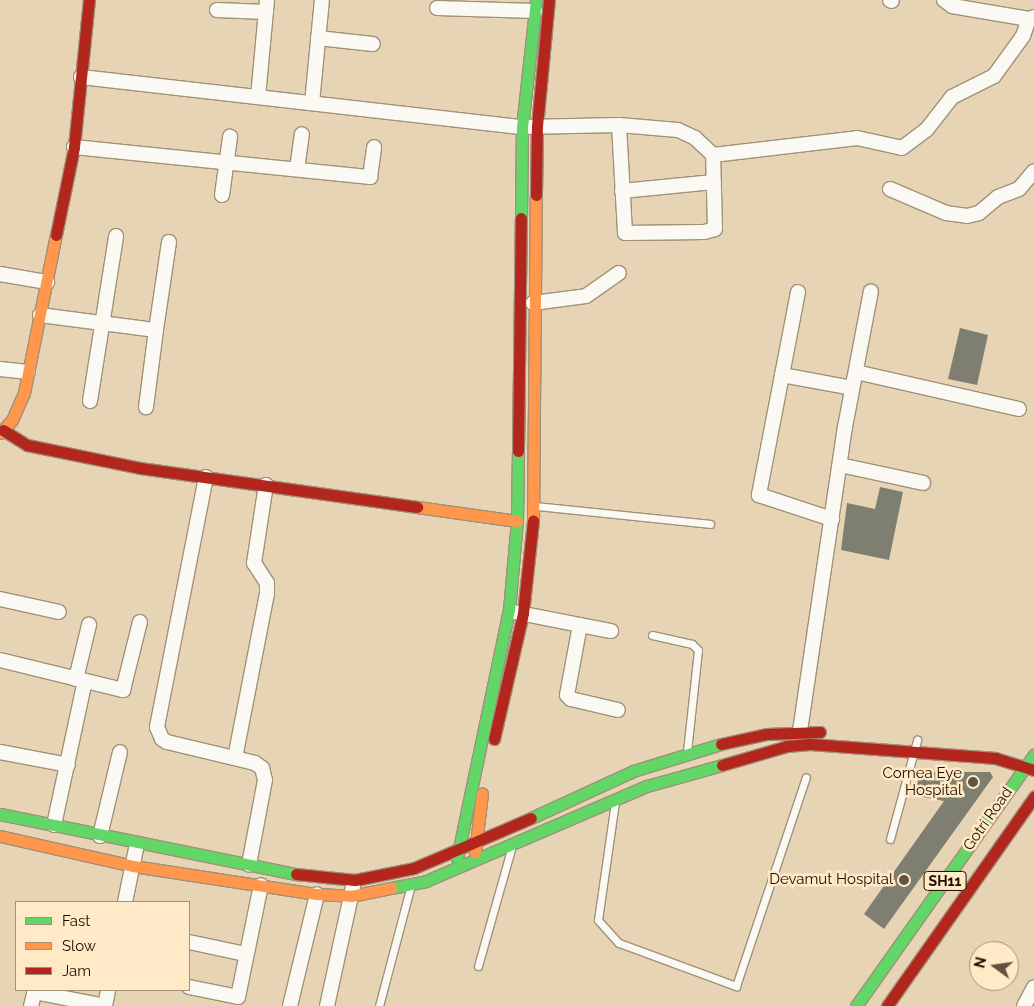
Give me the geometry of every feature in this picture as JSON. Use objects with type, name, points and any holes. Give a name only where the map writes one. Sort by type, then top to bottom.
[{"type":"street","points":[[89,0],[74,147],[24,393],[12,420],[2,432],[27,445],[140,468],[517,515]]},
{"type":"street","points":[[312,103],[322,0]]},
{"type":"street","points":[[474,862],[481,799],[523,613],[535,506],[533,303],[537,126],[549,0]]},
{"type":"street","points":[[713,154],[858,138],[902,148],[927,129],[952,97],[994,76],[1022,36],[1031,18],[949,5],[944,0]]},
{"type":"street","points":[[437,8],[535,5],[522,127],[517,515],[509,610],[458,851],[456,869]]},
{"type":"street","points":[[217,10],[266,6],[258,97]]},
{"type":"street","points":[[318,38],[373,44]]},
{"type":"street","points":[[81,77],[522,127],[619,125],[678,130],[695,138],[713,154],[715,228],[704,232],[624,233],[619,125]]},
{"type":"street","points":[[297,169],[302,134]]},
{"type":"street","points":[[222,195],[230,137]]},
{"type":"street","points":[[74,147],[370,177],[374,147]]},
{"type":"street","points":[[890,189],[946,213],[968,216],[978,213],[998,197],[1019,189],[1034,170]]},
{"type":"street","points":[[622,191],[714,182]]},
{"type":"street","points":[[90,401],[116,236]]},
{"type":"street","points":[[146,406],[169,242]]},
{"type":"street","points":[[533,303],[586,296],[619,273]]},
{"type":"street","points":[[0,274],[46,282]]},
{"type":"street","points":[[800,731],[852,388],[871,291]]},
{"type":"street","points":[[798,292],[759,495],[832,519]]},
{"type":"street","points":[[40,315],[156,330]]},
{"type":"street","points":[[0,369],[28,372]]},
{"type":"street","points":[[856,372],[1018,409]]},
{"type":"street","points":[[782,375],[852,388]]},
{"type":"street","points":[[840,465],[922,483]]},
{"type":"street","points":[[206,477],[157,727],[162,739],[167,742],[256,764],[265,773],[248,865]]},
{"type":"street","points":[[235,758],[267,594],[267,583],[254,563],[266,485]]},
{"type":"street","points":[[0,599],[60,612]]},
{"type":"street","points":[[509,610],[612,631]]},
{"type":"street","points":[[0,660],[123,690],[140,622]]},
{"type":"street","points":[[54,825],[68,765],[89,625]]},
{"type":"street","points":[[580,625],[567,695],[571,699],[618,710]]},
{"type":"street","points":[[0,814],[137,844],[248,865],[320,878],[355,880],[414,868],[458,851],[633,771],[687,754],[767,734],[800,731],[830,732]]},
{"type":"street","points":[[868,736],[995,758],[1030,768]]},
{"type":"street","points":[[0,836],[133,866],[316,894],[351,896],[411,885],[474,862],[656,782],[787,746],[810,744],[916,745],[1034,755]]},
{"type":"street","points":[[0,752],[68,765]]},
{"type":"street","points":[[100,836],[120,752]]},
{"type":"street","name":"Gotri Road","points":[[856,1006],[1030,768],[1034,755]]},
{"type":"street","name":"Gotri Road","points":[[887,1006],[1034,797]]},
{"type":"street","points":[[125,901],[137,844]]},
{"type":"street","points":[[327,1006],[355,880]]},
{"type":"street","points":[[190,987],[238,997],[261,885]]},
{"type":"street","points":[[290,1006],[316,894]]},
{"type":"street","points":[[918,919],[939,932]]},
{"type":"street","points":[[190,942],[246,954]]},
{"type":"street","points":[[1024,1006],[1034,987]]},
{"type":"street","points":[[31,1006],[34,991],[105,1006],[108,991]]},
{"type":"lane","points":[[517,515],[535,506],[710,524]]},
{"type":"lane","points":[[652,635],[692,644],[698,650],[687,754]]},
{"type":"lane","points":[[890,839],[916,745]]},
{"type":"lane","points":[[615,799],[598,920],[619,943],[736,986],[806,778]]},
{"type":"lane","points":[[478,966],[513,844],[510,826]]},
{"type":"lane","points":[[379,1006],[411,885]]},
{"type":"building","points":[[960,328],[988,335],[977,385],[948,379]]},
{"type":"building","points":[[880,487],[903,492],[889,560],[841,550],[847,503],[875,509]]},
{"type":"building","points":[[921,772],[990,772],[993,777],[884,929],[864,914],[944,801],[913,795]]},
{"type":"traffic: fast","points":[[521,218],[522,127],[536,0]]},
{"type":"traffic: fast","points":[[457,858],[509,610],[517,521],[518,451]]},
{"type":"traffic: fast","points":[[531,818],[633,771],[721,744]]},
{"type":"traffic: fast","points":[[856,1006],[1034,755]]},
{"type":"traffic: fast","points":[[391,888],[426,881],[647,786],[722,765]]},
{"type":"traffic: fast","points":[[0,814],[296,874]]},
{"type":"traffic: slow","points":[[533,521],[536,195]]},
{"type":"traffic: slow","points":[[0,433],[12,420],[24,393],[56,235]]},
{"type":"traffic: slow","points":[[417,507],[517,521]]},
{"type":"traffic: slow","points":[[475,852],[482,793]]},
{"type":"traffic: slow","points":[[0,836],[133,866],[317,894],[351,896],[391,888]]},
{"type":"traffic: jam","points":[[56,235],[74,147],[89,0]]},
{"type":"traffic: jam","points":[[536,195],[537,126],[549,0]]},
{"type":"traffic: jam","points":[[518,451],[521,218]]},
{"type":"traffic: jam","points":[[3,430],[27,445],[140,468],[417,507]]},
{"type":"traffic: jam","points":[[494,739],[523,613],[533,521]]},
{"type":"traffic: jam","points":[[721,744],[767,734],[820,732]]},
{"type":"traffic: jam","points":[[722,765],[787,746],[810,744],[995,758],[1034,770]]},
{"type":"traffic: jam","points":[[887,1006],[1034,797]]},
{"type":"traffic: jam","points":[[296,874],[355,880],[414,868],[531,818]]},
{"type":"place","name":"Cornea Eye Hospital","points":[[973,782]]},
{"type":"place","name":"Devamut Hospital","points":[[904,880]]}]
